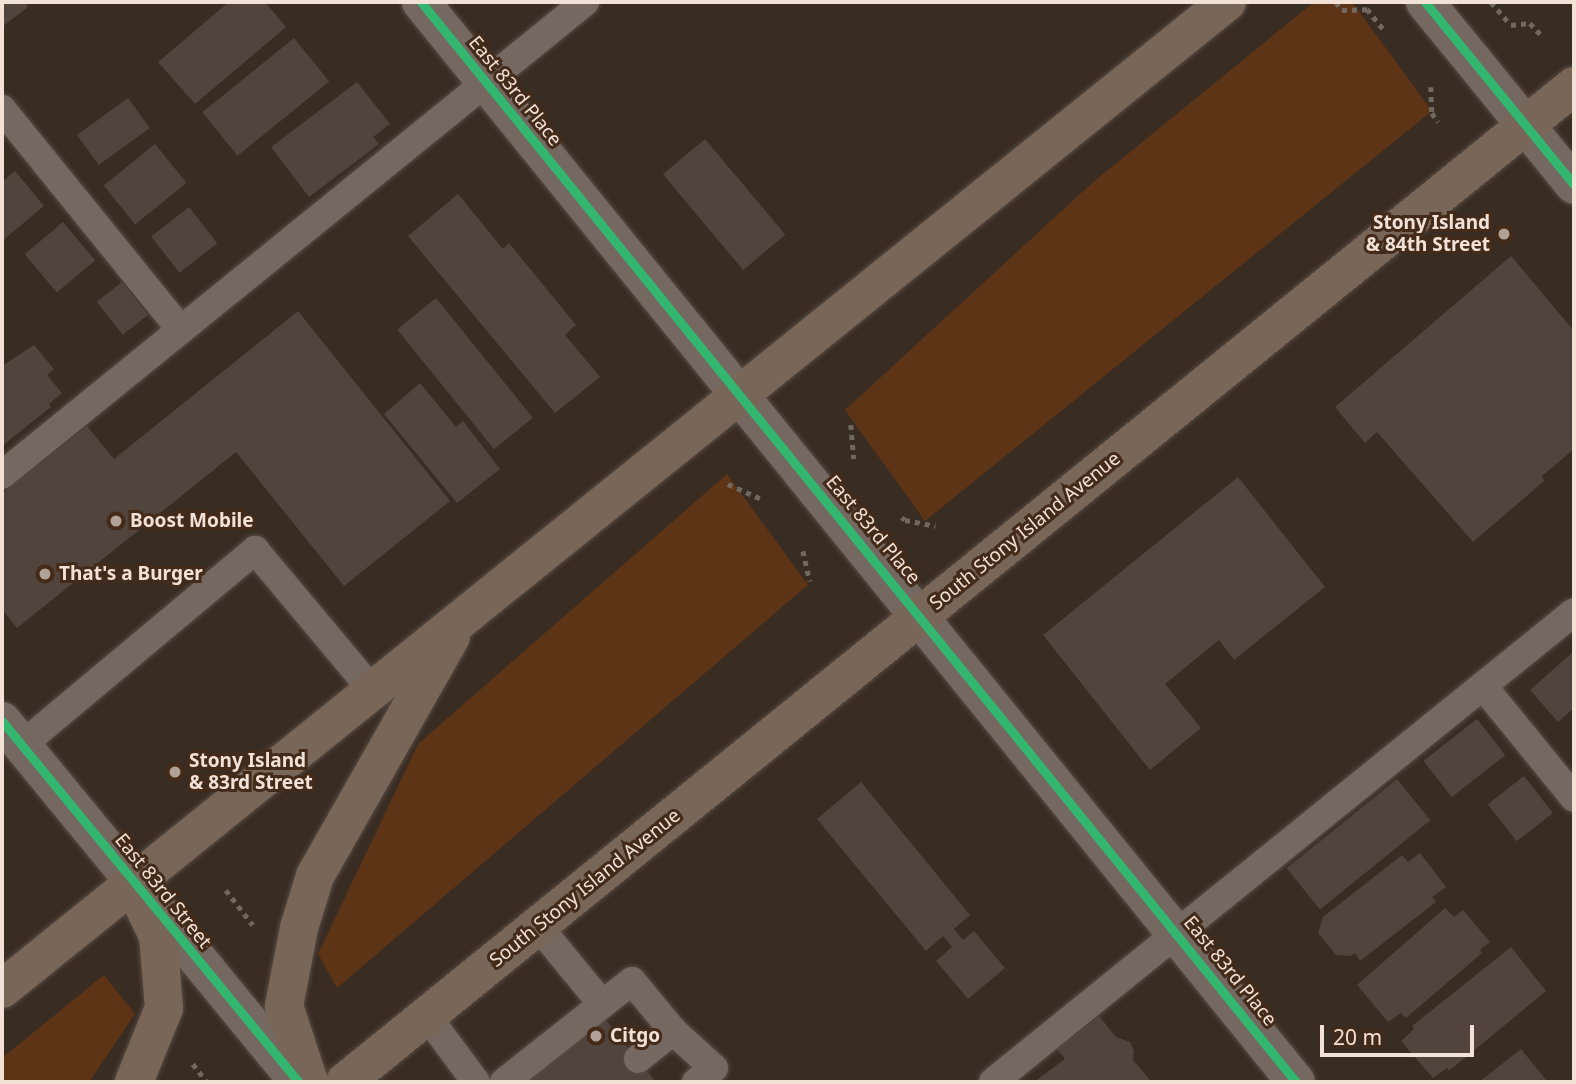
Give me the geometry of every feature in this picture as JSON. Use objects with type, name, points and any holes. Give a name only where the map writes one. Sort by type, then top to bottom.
[{"type":"highway","points":[[2,989],[737,394],[1227,2]]},
{"type":"highway","name":"South Stony Island Avenue","points":[[345,1082],[1574,86]]},
{"type":"highway","points":[[309,1082],[284,1006],[299,928],[315,876],[463,617]]},
{"type":"highway","points":[[133,884],[158,936],[163,1008],[134,1082]]},
{"type":"street","name":"East 83rd Place","points":[[421,2],[1296,1082]]},
{"type":"street","points":[[1425,2],[1574,185]]},
{"type":"street","name":"East 83rd Street","points":[[12,733],[133,884],[299,1082]]},
{"type":"lane","points":[[2,475],[585,2]]},
{"type":"lane","points":[[2,109],[181,330]]},
{"type":"lane","points":[[12,733],[255,550],[372,690]]},
{"type":"lane","points":[[992,1082],[1574,612]]},
{"type":"lane","points":[[1483,686],[1574,798]]},
{"type":"lane","points":[[538,926],[602,1004]]},
{"type":"lane","points":[[505,1082],[632,981],[712,1078]]},
{"type":"lane","points":[[427,1016],[476,1082]]},
{"type":"lane","points":[[638,1059],[673,1031]]},
{"type":"path","points":[[1336,2],[1342,10],[1367,9],[1392,39]]},
{"type":"path","points":[[1491,2],[1511,25],[1530,23],[1543,37]]},
{"type":"path","points":[[1425,79],[1433,89],[1432,113],[1438,122]]},
{"type":"path","points":[[852,425],[854,462]]},
{"type":"path","points":[[728,484],[757,495],[765,504]]},
{"type":"path","points":[[897,510],[905,520],[935,526]]},
{"type":"path","points":[[795,542],[803,551],[810,580]]},
{"type":"path","points":[[226,890],[256,929]]},
{"type":"shaded area","points":[[1314,2],[1352,2],[1432,111],[925,521],[845,410],[1092,183]]},
{"type":"shaded area","points":[[727,474],[808,585],[337,988],[318,954],[418,744]]},
{"type":"shaded area","points":[[104,975],[135,1014],[89,1082],[2,1082],[2,1058]]},
{"type":"building","points":[[2,2],[25,2],[28,7],[2,27]]},
{"type":"building","points":[[229,2],[265,2],[286,27],[195,104],[158,62]]},
{"type":"building","points":[[294,38],[329,82],[238,156],[202,112]]},
{"type":"building","points":[[357,82],[390,124],[373,137],[379,144],[309,197],[271,147]]},
{"type":"building","points":[[128,98],[150,128],[99,165],[77,135]]},
{"type":"building","points":[[705,139],[785,235],[743,270],[663,174]]},
{"type":"building","points":[[155,144],[186,183],[135,224],[104,186]]},
{"type":"building","points":[[15,171],[44,206],[2,241],[2,182]]},
{"type":"building","points":[[458,194],[503,249],[509,243],[576,325],[565,335],[600,377],[555,413],[408,236]]},
{"type":"building","points":[[189,207],[217,243],[179,273],[151,237]]},
{"type":"building","points":[[63,222],[95,260],[57,292],[25,254]]},
{"type":"building","points":[[1511,256],[1574,331],[1574,449],[1542,476],[1544,481],[1473,542],[1377,432],[1365,443],[1335,407]]},
{"type":"building","points":[[122,282],[148,315],[123,335],[97,302]]},
{"type":"building","points":[[436,298],[533,418],[494,449],[397,329]]},
{"type":"building","points":[[298,311],[450,501],[344,586],[236,452],[17,628],[2,609],[2,494],[87,426],[114,459]]},
{"type":"building","points":[[34,345],[54,369],[47,375],[62,393],[49,404],[51,407],[2,446],[2,366]]},
{"type":"building","points":[[420,383],[456,427],[463,421],[500,469],[457,503],[384,414]]},
{"type":"building","points":[[1238,477],[1325,587],[1234,660],[1219,640],[1165,684],[1201,728],[1150,770],[1043,635]]},
{"type":"building","points":[[1574,651],[1574,708],[1558,722],[1530,690]]},
{"type":"building","points":[[1477,719],[1505,755],[1452,797],[1423,761]]},
{"type":"building","points":[[1524,776],[1553,813],[1517,841],[1488,804]]},
{"type":"building","points":[[1397,779],[1430,820],[1320,910],[1287,868]]},
{"type":"building","points":[[861,782],[970,915],[954,929],[963,940],[974,931],[1005,968],[968,999],[936,961],[952,947],[943,936],[926,951],[817,819]]},
{"type":"building","points":[[1420,853],[1446,887],[1432,897],[1436,902],[1360,961],[1355,953],[1351,956],[1336,955],[1318,933],[1323,917],[1402,855],[1408,862]]},
{"type":"building","points":[[1445,908],[1454,917],[1463,910],[1490,942],[1480,950],[1482,953],[1406,1018],[1401,1013],[1388,1022],[1357,985]]},
{"type":"building","points":[[1511,947],[1546,991],[1449,1071],[1447,1068],[1433,1078],[1401,1041],[1414,1029],[1412,1026]]},
{"type":"building","name":"Citgo","points":[[601,1014],[656,1082],[515,1082]]},
{"type":"building","points":[[1099,1016],[1116,1037],[1130,1042],[1134,1051],[1133,1060],[1150,1080],[1034,1082],[1065,1059],[1057,1049]]},
{"type":"building","points":[[1521,1049],[1548,1082],[1479,1082]]},
{"type":"cycle path","points":[[421,2],[1296,1082]]},
{"type":"cycle path","points":[[1425,2],[1574,185]]},
{"type":"cycle path","points":[[2,721],[299,1082]]},
{"type":"place","name":"Stony Island & 84th Street","points":[[1504,234]]},
{"type":"place","name":"Boost Mobile","points":[[116,521]]},
{"type":"place","name":"That's a Burger","points":[[45,574]]},
{"type":"place","name":"Stony Island & 83rd Street","points":[[175,772]]},
{"type":"place","name":"Citgo","points":[[596,1036]]}]
